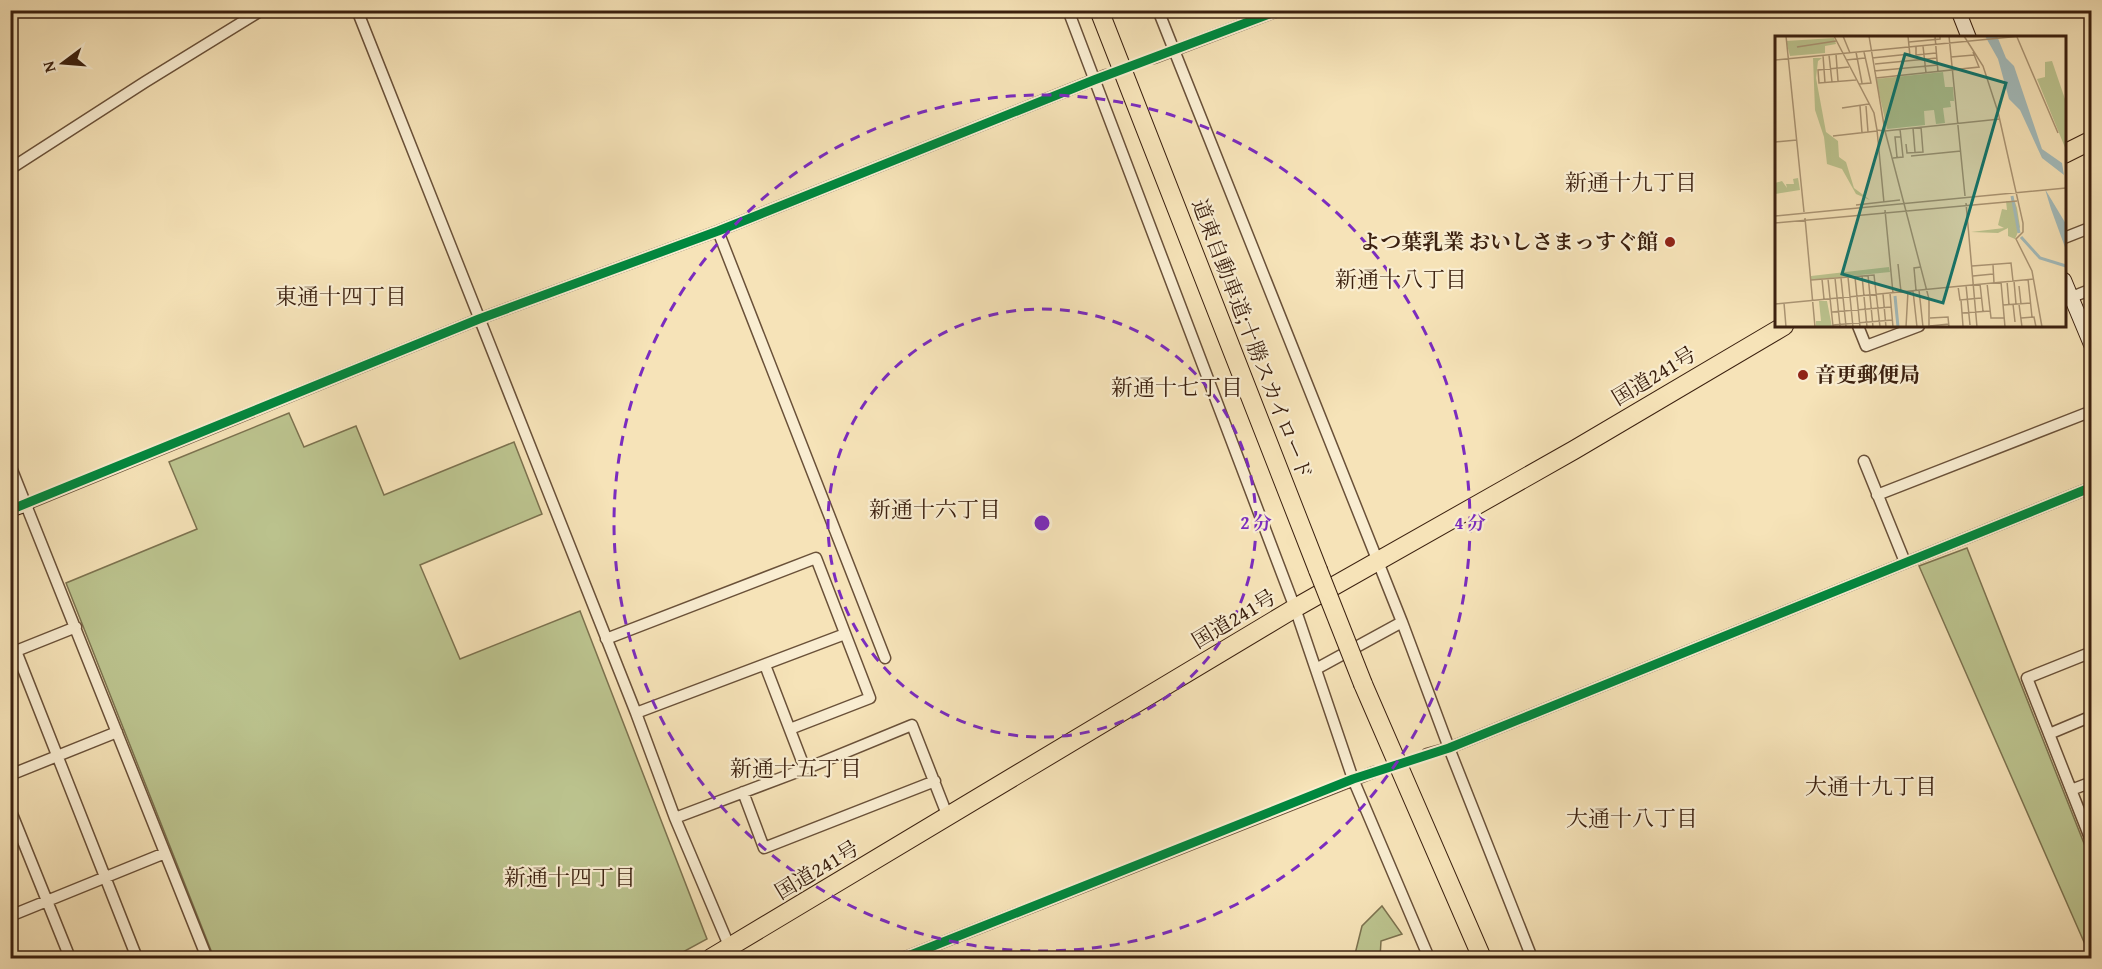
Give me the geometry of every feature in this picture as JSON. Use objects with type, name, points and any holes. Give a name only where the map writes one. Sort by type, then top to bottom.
[{"type":"highway","name":"道東自動車道;十勝スカイロード","points":[[1099,10],[1469,958]]},
{"type":"highway","points":[[2066,153],[2091,140]]},
{"type":"highway","name":"国道241号","points":[[711,958],[1295,608],[1574,450],[1782,327]]},
{"type":"highway","name":"道東自動車道;十勝スカイロード","points":[[1363,684],[1482,958]]},
{"type":"street","points":[[10,169],[262,10]]},
{"type":"street","points":[[357,10],[636,713],[675,818],[730,948]]},
{"type":"street","points":[[1068,10],[1295,608],[1353,779],[1429,958]]},
{"type":"street","points":[[1158,10],[1402,622],[1532,958]]},
{"type":"street","points":[[1154,58],[1280,10]]},
{"type":"street","points":[[1958,10],[1968,36]]},
{"type":"street","points":[[10,510],[479,319],[718,231],[1106,75]]},
{"type":"street","points":[[2066,237],[2091,227]]},
{"type":"street","points":[[718,231],[885,658]]},
{"type":"street","points":[[2066,284],[2091,344]]},
{"type":"street","points":[[2072,297],[2091,289]]},
{"type":"street","points":[[1858,327],[1866,346],[1916,327]]},
{"type":"street","points":[[1877,495],[2091,411]]},
{"type":"street","points":[[1864,461],[1905,562]]},
{"type":"street","points":[[10,465],[207,958]]},
{"type":"street","points":[[1427,754],[1449,748],[2091,487]]},
{"type":"street","points":[[606,639],[816,558],[870,698],[790,729]]},
{"type":"street","points":[[1316,669],[1402,622]]},
{"type":"street","points":[[76,627],[13,652],[58,756],[137,958]]},
{"type":"street","points":[[636,713],[845,633]]},
{"type":"street","points":[[2091,652],[2027,678],[2091,843]]},
{"type":"street","points":[[765,665],[805,769]]},
{"type":"street","points":[[2049,734],[2091,717]]},
{"type":"street","points":[[675,818],[805,769],[912,725],[948,817]]},
{"type":"street","points":[[10,775],[117,732]]},
{"type":"street","points":[[903,958],[1374,772]]},
{"type":"street","points":[[742,792],[764,848],[935,781]]},
{"type":"street","points":[[2071,790],[2091,782]]},
{"type":"street","points":[[10,809],[69,958]]},
{"type":"street","points":[[10,916],[165,853]]},
{"type":"green space","points":[[289,413],[304,447],[356,426],[384,495],[514,442],[542,514],[420,565],[460,659],[580,611],[707,939],[672,958],[214,958],[66,583],[197,529],[169,462]]},
{"type":"green space","points":[[1967,548],[2091,861],[2091,958],[1919,566]]},
{"type":"green space","points":[[1382,906],[1402,934],[1381,941],[1380,958],[1354,958],[1362,926]]},
{"type":"tunnel","points":[[1106,75],[1154,58]]},
{"type":"tunnel","points":[[1374,772],[1427,754]]},
{"type":"cycle path","points":[[10,510],[479,319],[718,231],[1094,80],[1280,10]]},
{"type":"cycle path","points":[[903,958],[1353,779],[1449,748],[2092,487]]},
{"type":"place","name":"よつ葉乳業 おいしさまっすぐ館","points":[[1670,242]]},
{"type":"place","name":"音更郵便局","points":[[1803,375]]},
{"type":"district","name":"新通十九丁目","points":[[1631,182]]},
{"type":"district","name":"新通十八丁目","points":[[1401,279]]},
{"type":"district","name":"東通十四丁目","points":[[341,296]]},
{"type":"district","name":"新通十七丁目","points":[[1177,387]]},
{"type":"district","name":"新通十六丁目","points":[[935,509]]},
{"type":"district","name":"新通十五丁目","points":[[796,768]]},
{"type":"district","name":"大通十九丁目","points":[[1871,786]]},
{"type":"district","name":"大通十八丁目","points":[[1632,818]]},
{"type":"district","name":"新通十四丁目","points":[[570,877]]}]
